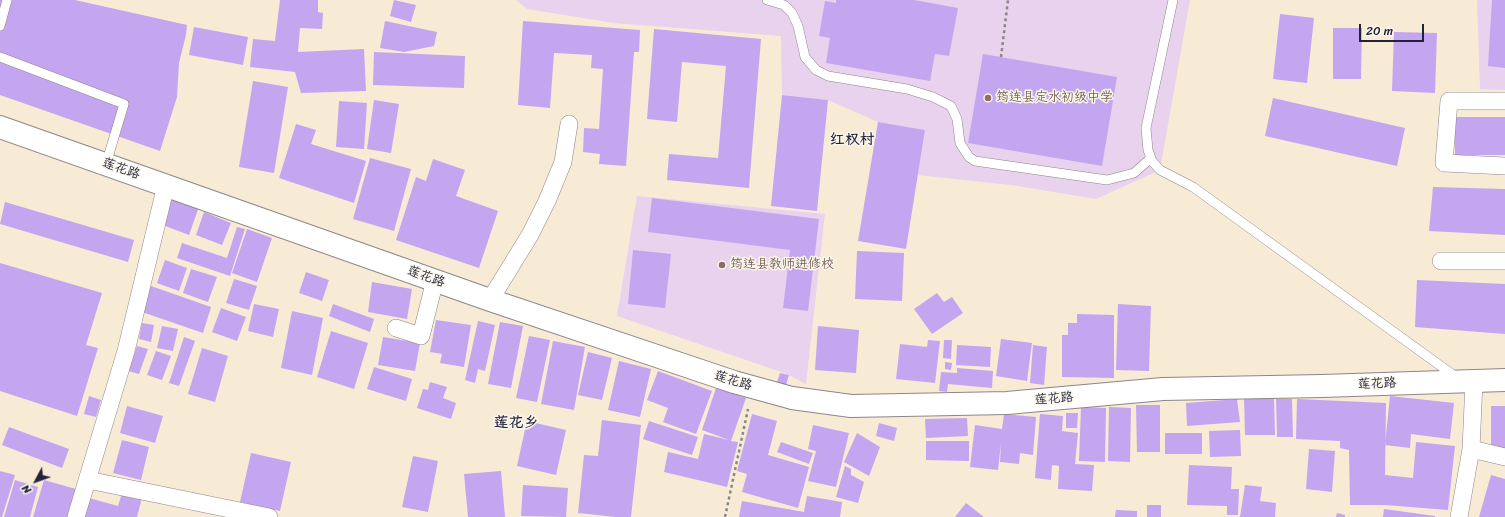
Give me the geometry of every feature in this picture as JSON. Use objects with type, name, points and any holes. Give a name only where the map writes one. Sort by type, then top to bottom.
[{"type":"main road","name":"莲花路","points":[[0,127],[490,300],[734,382],[792,398],[851,406],[1007,403],[1163,389],[1505,380]]},
{"type":"street","points":[[1505,101],[1449,101],[1444,163],[1505,166]]},
{"type":"street","points":[[490,300],[530,234],[547,201],[563,162],[569,124]]},
{"type":"street","points":[[76,517],[126,352],[166,185]]},
{"type":"street","points":[[1441,261],[1505,261]]},
{"type":"street","points":[[396,328],[421,336],[434,280]]},
{"type":"street","points":[[1459,517],[1471,449],[1468,382]]},
{"type":"street","points":[[1471,449],[1505,457]]},
{"type":"street","points":[[88,480],[269,517]]},
{"type":"lane","points":[[0,26],[7,0]]},
{"type":"lane","points":[[769,0],[784,5],[792,13],[798,26],[805,57],[816,70],[828,76],[907,89],[933,97],[951,106],[957,119],[960,143],[969,157],[975,161],[1107,180],[1134,173],[1151,158]]},
{"type":"lane","points":[[1173,0],[1146,128],[1148,150],[1152,162],[1160,170],[1193,187],[1468,382]]},
{"type":"lane","points":[[0,57],[124,104],[106,164]]},
{"type":"path","points":[[1001,57],[1008,0]]},
{"type":"path","points":[[726,517],[747,413],[758,389]]},
{"type":"shaded area","name":"筠连县定水初级中学","points":[[516,0],[1190,0],[1160,170],[1096,199],[1011,185],[918,175],[925,130],[878,122],[828,100],[782,95],[781,36],[614,23],[527,9]]},
{"type":"shaded area","points":[[1477,0],[1505,0],[1505,90],[1480,89]]},
{"type":"shaded area","name":"筠连县教师进修校","points":[[637,196],[825,214],[806,384],[787,374],[617,316]]},
{"type":"building","points":[[0,0],[75,0],[187,25],[179,63],[177,97],[160,151],[0,95]]},
{"type":"building","points":[[280,0],[318,0],[318,12],[323,13],[322,29],[300,28],[298,52],[364,49],[366,91],[301,93],[295,72],[250,67],[253,39],[275,41]]},
{"type":"building","points":[[394,0],[416,5],[411,22],[390,16]]},
{"type":"building","points":[[836,0],[914,0],[958,8],[949,56],[935,54],[930,81],[826,63],[830,38],[819,36],[825,1],[836,3]]},
{"type":"building","points":[[1492,0],[1505,0],[1505,68],[1488,66]]},
{"type":"building","points":[[1280,14],[1314,18],[1307,83],[1273,79]]},
{"type":"building","points":[[385,21],[437,32],[434,46],[404,52],[380,48]]},
{"type":"building","points":[[523,21],[640,30],[639,52],[634,52],[626,166],[599,164],[600,154],[583,152],[584,128],[599,129],[603,69],[591,68],[592,55],[554,53],[550,108],[518,105]]},
{"type":"building","points":[[194,27],[248,37],[243,65],[189,55]]},
{"type":"building","points":[[1333,28],[1362,28],[1361,79],[1333,79]]},
{"type":"building","points":[[654,29],[761,39],[749,188],[667,180],[669,154],[718,158],[726,66],[682,62],[677,122],[647,119]]},
{"type":"building","points":[[1394,32],[1437,33],[1435,93],[1392,91]]},
{"type":"building","points":[[374,52],[465,56],[464,88],[373,85]]},
{"type":"building","points":[[983,54],[1117,77],[1102,166],[968,143]]},
{"type":"building","points":[[253,81],[288,87],[274,173],[239,167]]},
{"type":"building","points":[[782,95],[828,100],[817,211],[771,206]]},
{"type":"building","points":[[1273,98],[1405,128],[1397,166],[1265,136]]},
{"type":"building","points":[[374,100],[399,104],[391,153],[367,149]]},
{"type":"building","points":[[339,101],[367,103],[364,149],[336,147]]},
{"type":"building","points":[[1455,117],[1505,117],[1505,155],[1455,155]]},
{"type":"building","points":[[878,122],[925,130],[906,249],[858,241]]},
{"type":"building","points":[[296,124],[316,130],[311,144],[366,161],[354,203],[279,178]]},
{"type":"building","points":[[370,158],[411,169],[394,231],[353,219]]},
{"type":"building","points":[[433,159],[465,170],[456,196],[498,211],[479,268],[396,240],[416,177],[426,181]]},
{"type":"building","points":[[1433,187],[1505,189],[1505,235],[1429,231]]},
{"type":"building","points":[[171,194],[200,204],[189,235],[160,224]]},
{"type":"building","points":[[652,198],[819,219],[808,311],[783,308],[790,250],[648,232]]},
{"type":"building","points":[[5,202],[134,240],[128,262],[0,224]]},
{"type":"building","points":[[204,212],[231,223],[222,245],[196,235]]},
{"type":"building","points":[[237,227],[245,229],[230,276],[177,258],[182,243],[227,258]]},
{"type":"building","points":[[247,229],[272,238],[257,282],[232,273]]},
{"type":"building","points":[[633,250],[671,254],[665,308],[628,304]]},
{"type":"building","points":[[857,251],[904,253],[902,301],[855,299]]},
{"type":"building","points":[[165,260],[187,268],[179,291],[157,283]]},
{"type":"building","points":[[0,263],[102,293],[86,345],[98,348],[77,416],[0,391]]},
{"type":"building","points":[[191,269],[217,277],[208,302],[183,293]]},
{"type":"building","points":[[306,272],[329,280],[322,301],[299,293]]},
{"type":"building","points":[[234,279],[257,286],[249,310],[226,303]]},
{"type":"building","points":[[1417,280],[1505,284],[1505,334],[1415,327]]},
{"type":"building","points":[[372,282],[412,289],[407,319],[368,312]]},
{"type":"building","points":[[151,286],[211,307],[203,333],[142,312]]},
{"type":"building","points":[[937,293],[944,302],[952,297],[963,313],[932,334],[914,309]]},
{"type":"building","points":[[254,304],[279,309],[273,337],[248,331]]},
{"type":"building","points":[[333,304],[374,319],[370,332],[329,316]]},
{"type":"building","points":[[1118,304],[1151,306],[1149,371],[1116,370]]},
{"type":"building","points":[[221,308],[246,317],[237,341],[212,332]]},
{"type":"building","points":[[292,311],[323,318],[312,375],[281,368]]},
{"type":"building","points":[[1077,314],[1114,315],[1114,378],[1062,377],[1062,335],[1068,335],[1068,323],[1077,323]]},
{"type":"building","points":[[436,320],[471,325],[464,367],[440,363],[442,354],[430,352]]},
{"type":"building","points":[[478,321],[495,325],[485,371],[478,369],[475,383],[465,380]]},
{"type":"building","points":[[500,322],[523,326],[511,388],[488,384]]},
{"type":"building","points":[[142,323],[154,325],[151,342],[139,339]]},
{"type":"building","points":[[162,326],[178,329],[173,351],[157,348]]},
{"type":"building","points":[[818,326],[859,330],[856,373],[815,370]]},
{"type":"building","points":[[331,331],[368,343],[354,389],[317,377]]},
{"type":"building","points":[[529,336],[550,340],[537,402],[516,398]]},
{"type":"building","points":[[184,337],[195,341],[179,386],[169,383]]},
{"type":"building","points":[[383,337],[420,343],[415,371],[378,365]]},
{"type":"building","points":[[1001,339],[1032,343],[1027,381],[996,376]]},
{"type":"building","points":[[928,340],[940,341],[935,383],[896,379],[900,344],[927,347]]},
{"type":"building","points":[[944,340],[952,340],[951,359],[943,358]]},
{"type":"building","points":[[553,341],[585,347],[574,410],[541,404]]},
{"type":"building","points":[[957,345],[991,347],[990,367],[956,365]]},
{"type":"building","points":[[1033,345],[1047,347],[1044,385],[1030,383]]},
{"type":"building","points":[[137,346],[148,349],[139,374],[128,371]]},
{"type":"building","points":[[202,348],[228,356],[215,402],[188,394]]},
{"type":"building","points":[[156,351],[171,356],[162,380],[147,375]]},
{"type":"building","points":[[588,352],[612,358],[602,400],[578,395]]},
{"type":"building","points":[[619,361],[651,369],[640,417],[608,410]]},
{"type":"building","points":[[945,362],[952,363],[951,370],[945,369]]},
{"type":"building","points":[[374,367],[412,379],[406,401],[367,389]]},
{"type":"building","points":[[957,368],[993,371],[992,388],[948,384],[947,392],[939,391],[941,372],[957,373]]},
{"type":"building","points":[[658,371],[712,391],[696,434],[663,422],[668,408],[647,400]]},
{"type":"building","points":[[780,373],[789,375],[786,385],[777,382]]},
{"type":"building","points":[[430,382],[447,387],[443,398],[456,403],[451,419],[417,408],[423,389],[428,390]]},
{"type":"building","points":[[716,388],[746,398],[731,441],[738,442],[727,487],[664,472],[668,452],[698,459],[704,434],[729,440],[702,430]]},
{"type":"building","points":[[89,396],[101,400],[96,417],[84,414]]},
{"type":"building","points":[[1390,396],[1454,403],[1450,439],[1411,434],[1410,448],[1385,445]]},
{"type":"building","points":[[1244,397],[1274,397],[1275,435],[1245,435]]},
{"type":"building","points":[[1237,399],[1240,422],[1187,426],[1186,403]]},
{"type":"building","points":[[1276,399],[1292,399],[1293,437],[1277,437]]},
{"type":"building","points":[[1297,399],[1386,403],[1385,475],[1413,478],[1416,442],[1455,446],[1448,510],[1385,505],[1350,505],[1349,450],[1340,448],[1340,441],[1296,439]]},
{"type":"building","points":[[1136,405],[1160,405],[1160,452],[1137,452]]},
{"type":"building","points":[[127,406],[163,416],[155,443],[120,433]]},
{"type":"building","points":[[1491,406],[1505,406],[1505,452],[1491,452]]},
{"type":"building","points":[[1081,407],[1106,408],[1105,462],[1079,461]]},
{"type":"building","points":[[1109,407],[1131,408],[1130,462],[1108,461]]},
{"type":"building","points":[[1066,413],[1078,413],[1077,428],[1066,428]]},
{"type":"building","points":[[752,414],[777,421],[768,455],[809,467],[798,508],[742,492],[747,474],[737,471]]},
{"type":"building","points":[[1004,414],[1036,417],[1033,455],[1020,453],[1019,464],[1000,462],[1001,443],[998,470],[970,467],[975,425],[1002,429]]},
{"type":"building","points":[[1040,414],[1063,416],[1062,431],[1078,433],[1075,464],[1094,465],[1092,491],[1058,489],[1059,466],[1052,465],[1051,480],[1035,478]]},
{"type":"building","points":[[967,418],[968,436],[926,438],[925,419]]},
{"type":"building","points":[[602,420],[641,425],[631,517],[578,513],[584,455],[598,456]]},
{"type":"building","points":[[527,421],[566,430],[556,475],[517,466]]},
{"type":"building","points":[[649,421],[698,437],[692,455],[643,439]]},
{"type":"building","points":[[879,423],[897,428],[894,441],[876,436]]},
{"type":"building","points":[[813,425],[849,433],[836,487],[808,481],[816,451],[808,449]]},
{"type":"building","points":[[9,427],[69,449],[62,468],[2,445]]},
{"type":"building","points":[[1240,430],[1241,456],[1210,457],[1209,431]]},
{"type":"building","points":[[857,433],[880,447],[869,476],[844,462]]},
{"type":"building","points":[[1165,433],[1202,433],[1202,454],[1165,454]]},
{"type":"building","points":[[122,440],[149,447],[141,480],[113,473]]},
{"type":"building","points":[[926,441],[969,441],[969,461],[926,460]]},
{"type":"building","points":[[781,442],[813,453],[809,464],[777,452]]},
{"type":"building","points":[[1309,449],[1335,451],[1332,492],[1306,489]]},
{"type":"building","points":[[251,453],[291,462],[280,511],[240,502]]},
{"type":"building","points":[[413,456],[438,461],[428,512],[402,507]]},
{"type":"building","points":[[1189,465],[1232,467],[1231,489],[1239,489],[1238,515],[1227,515],[1227,506],[1187,505]]},
{"type":"building","points":[[845,466],[851,469],[851,475],[864,482],[858,503],[836,497]]},
{"type":"building","points":[[0,471],[15,475],[2,517],[0,517]]},
{"type":"building","points":[[501,471],[505,517],[468,517],[464,474]]},
{"type":"building","points":[[1491,475],[1505,479],[1505,517],[1479,517]]},
{"type":"building","points":[[15,480],[38,487],[30,517],[4,517]]},
{"type":"building","points":[[44,480],[76,489],[68,517],[33,517]]},
{"type":"building","points":[[523,485],[568,488],[566,517],[521,516]]},
{"type":"building","points":[[1245,485],[1262,487],[1260,501],[1276,503],[1275,517],[1240,517]]},
{"type":"building","points":[[122,493],[142,498],[137,517],[84,517],[89,498],[118,506]]},
{"type":"building","points":[[807,496],[842,502],[840,517],[739,517],[742,501],[804,512]]},
{"type":"building","points":[[966,503],[984,517],[955,517]]},
{"type":"building","points":[[1147,505],[1161,505],[1161,517],[1147,517]]},
{"type":"building","points":[[1384,509],[1435,516],[1435,517],[1383,517]]},
{"type":"building","points":[[1116,510],[1137,511],[1137,517],[1115,517]]},
{"type":"building","points":[[1337,513],[1345,515],[1345,517],[1336,517]]},
{"type":"place","name":"筠连县定水初级中学","points":[[988,98]]},
{"type":"place","name":"筠连县教师进修校","points":[[722,265]]},
{"type":"district","name":"红权村","points":[[852,140]]},
{"type":"district","name":"莲花乡","points":[[516,423]]}]
